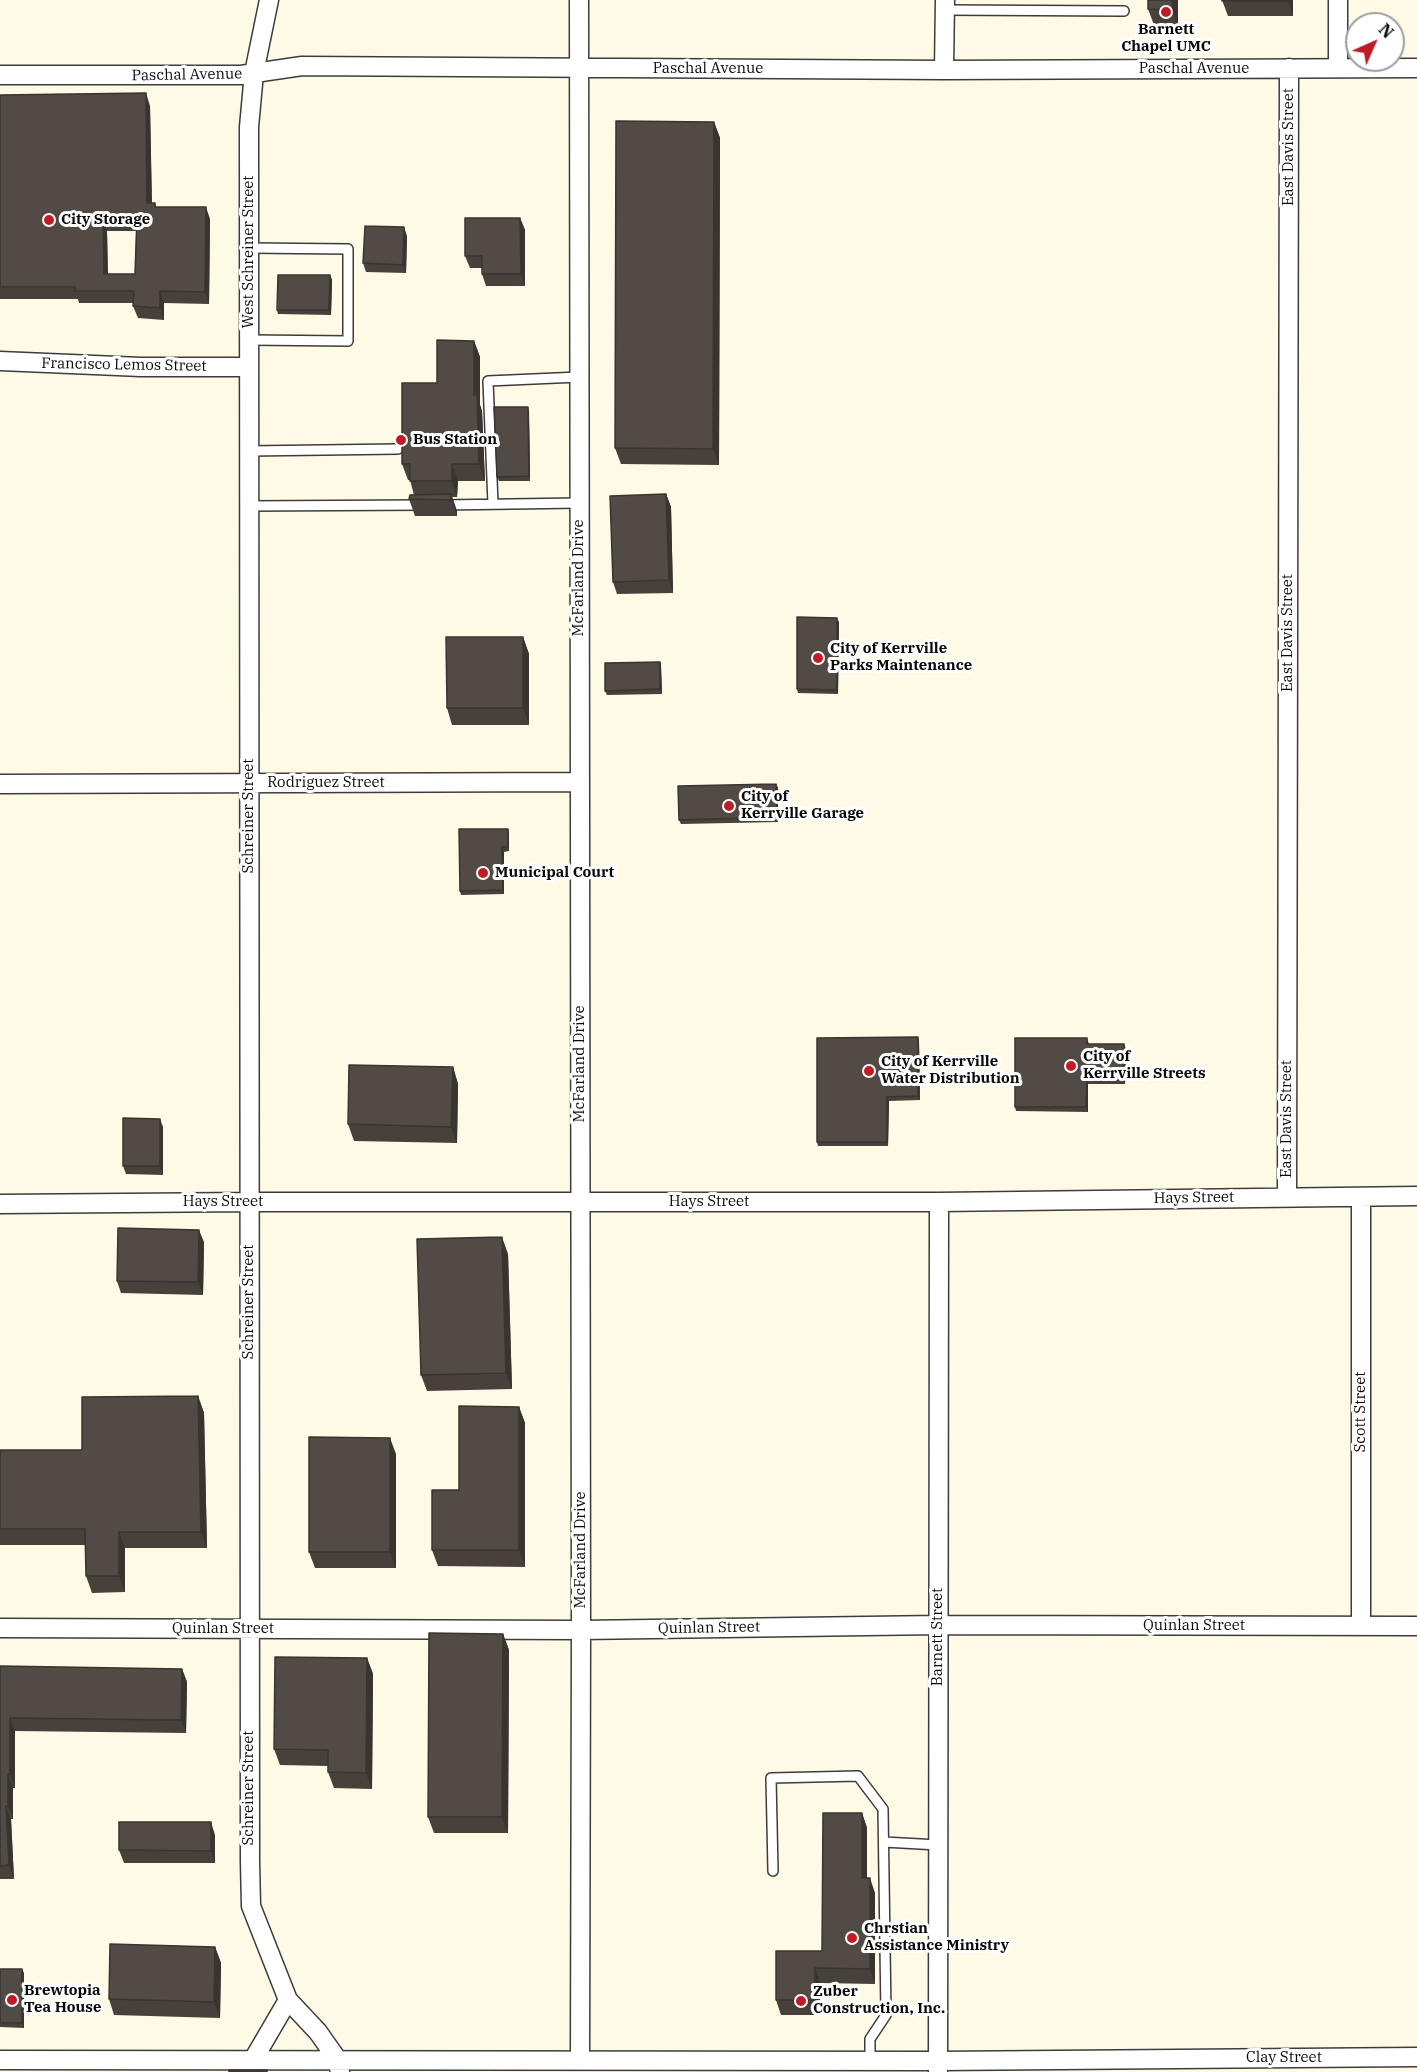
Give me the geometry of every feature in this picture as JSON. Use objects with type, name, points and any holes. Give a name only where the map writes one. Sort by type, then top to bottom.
[{"type":"street","name":"West Schreiner Street","points":[[249,506],[249,127],[254,73],[269,0]]},
{"type":"street","name":"McFarland Drive","points":[[579,0],[580,2060]]},
{"type":"street","points":[[1338,0],[1338,68]]},
{"type":"street","points":[[944,70],[945,5]]},
{"type":"street","name":"Paschal Avenue","points":[[0,75],[241,75],[302,66],[944,70],[1417,68]]},
{"type":"street","name":"East Davis Street","points":[[1287,1197],[1289,68]]},
{"type":"street","name":"Francisco Lemos Street","points":[[0,361],[249,367]]},
{"type":"street","name":"Schreiner Street","points":[[249,506],[248,1629],[251,1906],[288,2000],[318,2032],[338,2066]]},
{"type":"street","name":"Rodriguez Street","points":[[0,784],[579,782]]},
{"type":"street","name":"Hays Street","points":[[0,1204],[939,1202],[1417,1196]]},
{"type":"street","name":"Scott Street","points":[[1361,1198],[1361,1626]]},
{"type":"street","name":"Barnett Street","points":[[938,2066],[939,1202]]},
{"type":"street","name":"Quinlan Street","points":[[0,1628],[581,1630],[938,1625],[1417,1626]]},
{"type":"street","points":[[253,2060],[288,2000]]},
{"type":"street","name":"Clay Street","points":[[0,2060],[253,2060],[338,2066],[580,2060],[870,2060],[938,2066],[1203,2065],[1417,2057]]},
{"type":"lane","points":[[945,5],[1124,11]]},
{"type":"lane","points":[[249,248],[348,249],[348,341],[249,340]]},
{"type":"lane","points":[[493,504],[488,381],[579,377]]},
{"type":"lane","points":[[249,451],[398,449]]},
{"type":"lane","points":[[249,506],[579,504]]},
{"type":"lane","points":[[773,1871],[771,1778],[858,1776],[884,1809],[886,2015],[870,2038],[870,2060]]},
{"type":"lane","points":[[884,1842],[938,1845]]},
{"type":"building","points":[[1148,0],[1172,0],[1172,10],[1148,9]]},
{"type":"building","points":[[1288,0],[1288,1],[1222,1]]},
{"type":"building","points":[[146,93],[147,203],[155,203],[155,207],[206,207],[205,292],[160,291],[160,308],[133,306],[134,291],[75,291],[75,287],[0,287],[0,95]],"holes":[[[103,219],[137,219],[135,274],[104,274]]]},
{"type":"building","points":[[616,121],[714,122],[713,449],[615,448]]},
{"type":"building","points":[[465,218],[520,218],[521,274],[482,274],[482,256],[465,256]]},
{"type":"building","points":[[365,226],[404,227],[403,265],[363,263]]},
{"type":"building","points":[[278,275],[330,275],[329,310],[277,310]]},
{"type":"building","points":[[437,340],[474,341],[474,395],[477,395],[479,464],[452,464],[452,481],[410,481],[410,464],[402,464],[402,383],[437,383]]},
{"type":"building","points":[[494,407],[528,407],[529,476],[497,477]]},
{"type":"building","points":[[451,494],[451,500],[409,499],[410,495]]},
{"type":"building","points":[[666,494],[669,580],[613,582],[610,496]]},
{"type":"building","name":"City of Kerrville Parks Maintenance","points":[[797,617],[837,618],[837,690],[797,689]]},
{"type":"building","points":[[446,637],[523,637],[523,708],[447,708]]},
{"type":"building","points":[[660,662],[660,689],[605,691],[605,663]]},
{"type":"building","name":"City of Kerrville Garage","points":[[776,784],[777,817],[679,820],[678,786]]},
{"type":"building","name":"Municipal Court","points":[[459,829],[508,829],[508,847],[502,847],[503,890],[460,891]]},
{"type":"building","name":"City of Kerrville Water Distribution","points":[[918,1037],[918,1096],[887,1097],[887,1142],[817,1142],[817,1038]]},
{"type":"building","name":"City of Kerrville Streets","points":[[1015,1038],[1087,1038],[1087,1044],[1124,1044],[1124,1080],[1087,1079],[1086,1107],[1015,1107]]},
{"type":"building","points":[[349,1065],[453,1067],[451,1127],[348,1124]]},
{"type":"building","points":[[123,1118],[160,1119],[160,1166],[123,1166]]},
{"type":"building","points":[[118,1228],[199,1230],[198,1282],[117,1281]]},
{"type":"building","points":[[502,1237],[506,1373],[421,1375],[417,1239]]},
{"type":"building","points":[[198,1396],[201,1532],[119,1532],[119,1576],[86,1576],[85,1529],[0,1529],[0,1450],[82,1450],[82,1397]]},
{"type":"building","points":[[459,1406],[519,1407],[519,1550],[432,1550],[432,1490],[459,1490]]},
{"type":"building","points":[[309,1437],[390,1438],[390,1552],[309,1552]]},
{"type":"building","points":[[429,1633],[503,1634],[502,1817],[428,1817]]},
{"type":"building","points":[[275,1657],[367,1658],[366,1773],[328,1772],[328,1750],[274,1749]]},
{"type":"building","points":[[0,1666],[182,1669],[181,1720],[10,1718],[10,1774],[8,1774],[8,1806],[6,1806],[9,1865],[0,1866]]},
{"type":"building","name":"Chrstian Assistance Ministry","points":[[823,1813],[862,1813],[862,1878],[870,1878],[870,1969],[815,1968],[815,2000],[776,2000],[776,1951],[822,1951]]},
{"type":"building","points":[[119,1822],[211,1822],[211,1851],[119,1850]]},
{"type":"building","points":[[110,1944],[215,1947],[214,2002],[109,1999]]},
{"type":"building","name":"Brewtopia Tea House","points":[[0,1969],[22,1969],[22,2023],[0,2023]]},
{"type":"building","points":[[229,2070],[267,2070],[267,2072],[229,2072]]},
{"type":"place","name":"Barnett Chapel UMC","points":[[1166,12]]},
{"type":"place","name":"City Storage","points":[[49,220]]},
{"type":"place","name":"Bus Station","points":[[401,440]]},
{"type":"place","name":"City of Kerrville Parks Maintenance","points":[[818,658]]},
{"type":"place","name":"City of Kerrville Garage","points":[[729,806]]},
{"type":"place","name":"Municipal Court","points":[[483,873]]},
{"type":"place","name":"City of Kerrville Streets","points":[[1071,1066]]},
{"type":"place","name":"City of Kerrville Water Distribution","points":[[869,1071]]},
{"type":"place","name":"Chrstian Assistance Ministry","points":[[852,1938]]},
{"type":"place","name":"Brewtopia Tea House","points":[[12,2000]]},
{"type":"place","name":"Zuber Construction, Inc.","points":[[801,2001]]}]
